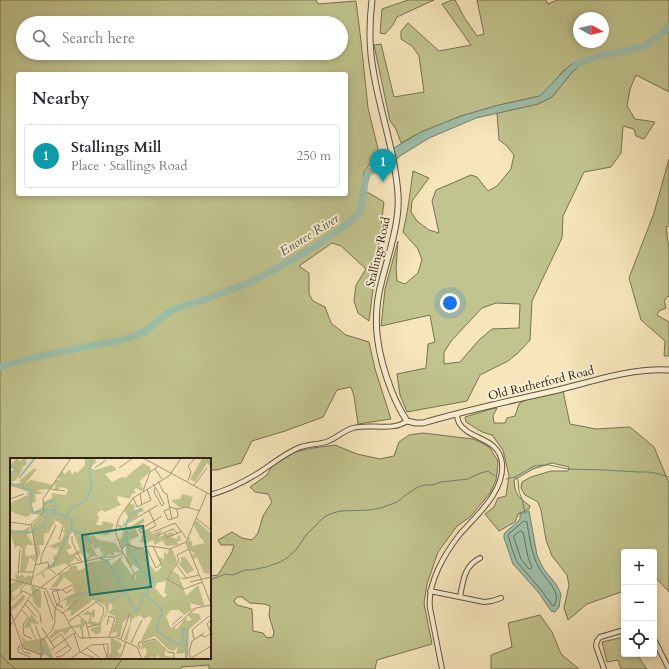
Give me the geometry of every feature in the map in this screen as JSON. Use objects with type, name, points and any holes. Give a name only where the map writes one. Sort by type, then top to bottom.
[{"type":"street","name":"Stallings Road","points":[[372,0],[370,27],[371,58],[395,170],[398,196],[397,215],[392,245],[378,299],[376,329],[378,348],[382,364],[395,400],[407,421]]},
{"type":"street","name":"Old Rutherford Road","points":[[407,421],[420,423],[626,373],[650,370],[669,370]]},
{"type":"street","points":[[442,669],[430,608],[430,591],[446,555],[460,534],[490,500],[497,488],[502,473],[501,459],[495,448],[482,438],[465,429],[459,422],[456,414]]},
{"type":"street","points":[[211,495],[224,491],[243,482],[296,449],[324,442],[353,428],[400,425],[407,421]]},
{"type":"street","points":[[460,597],[463,580],[467,570],[474,561],[480,558]]},
{"type":"street","points":[[430,591],[484,602],[501,598]]},
{"type":"street","points":[[604,669],[596,646],[597,639],[621,631]]},
{"type":"street","points":[[657,646],[669,669]]},
{"type":"green space","points":[[0,0],[316,0],[318,4],[356,1],[368,108],[379,153],[364,172],[362,189],[384,202],[369,321],[358,313],[354,301],[356,285],[366,269],[341,246],[332,243],[299,266],[309,273],[309,294],[313,301],[325,307],[331,323],[346,335],[369,342],[375,369],[391,419],[358,424],[354,396],[351,387],[337,390],[323,417],[252,441],[241,463],[217,470],[211,470],[211,458],[10,458],[10,659],[211,659],[211,576],[218,575],[232,552],[234,545],[221,545],[218,540],[232,532],[242,538],[252,540],[258,533],[263,516],[272,502],[268,494],[255,492],[250,487],[267,475],[272,466],[295,452],[335,445],[357,454],[380,459],[394,456],[399,442],[409,435],[423,433],[473,439],[490,448],[498,461],[496,480],[490,493],[470,517],[457,526],[438,552],[427,584],[424,603],[432,644],[377,660],[375,669],[209,669],[209,665],[181,667],[181,669],[0,669]],"holes":[[[237,597],[242,597],[250,603],[270,606],[269,616],[274,632],[273,637],[267,638],[263,633],[253,631],[252,609],[237,605],[234,601]]]},
{"type":"green space","points":[[408,0],[434,0],[397,17],[393,25],[385,34],[380,33],[382,9]]},
{"type":"green space","points":[[455,0],[477,36],[484,34],[477,0],[546,0],[548,4],[557,0],[669,0],[669,92],[636,75],[630,89],[627,106],[635,119],[655,122],[644,139],[636,136],[634,129],[623,126],[621,153],[611,167],[584,172],[563,216],[562,238],[532,301],[530,340],[508,361],[480,375],[467,401],[407,412],[400,395],[397,374],[426,368],[428,344],[435,342],[430,315],[381,326],[385,289],[398,241],[396,268],[397,281],[405,284],[418,273],[422,260],[418,249],[403,232],[408,209],[413,171],[429,178],[412,201],[411,212],[417,221],[429,230],[439,233],[432,201],[436,190],[471,175],[477,177],[488,191],[497,186],[511,169],[514,155],[506,145],[499,140],[497,113],[538,104],[552,97],[573,71],[585,61],[576,62],[563,71],[552,85],[540,96],[499,105],[461,116],[421,132],[401,143],[396,129],[390,121],[374,45],[381,44],[394,97],[424,92],[419,56],[412,46],[401,39],[401,31],[408,23],[439,51],[471,45],[442,4]],"holes":[[[496,303],[520,304],[519,328],[492,329],[479,340],[460,362],[444,364],[444,352],[452,340],[482,308]]]},
{"type":"green space","points":[[669,159],[669,226],[666,227],[669,249],[669,297],[668,296],[664,301],[666,308],[659,311],[657,315],[669,322],[669,356],[664,356],[665,341],[641,320],[629,278],[654,213]]},
{"type":"green space","points":[[563,391],[570,424],[596,429],[630,427],[654,447],[669,483],[669,592],[657,579],[657,549],[621,549],[621,592],[587,604],[568,620],[564,608],[569,585],[567,575],[552,556],[546,540],[541,510],[538,502],[525,495],[521,488],[522,482],[531,477],[551,471],[568,471],[569,467],[552,463],[533,469],[514,480],[516,492],[530,506],[529,509],[518,514],[515,522],[499,531],[485,514],[494,507],[498,498],[506,496],[509,476],[503,450],[492,435],[482,432],[466,422],[465,417],[497,408],[493,416],[494,423],[505,423],[507,418],[515,416],[519,404],[526,399]]},
{"type":"green space","points":[[540,615],[552,632],[561,654],[579,669],[491,669],[491,655],[512,647],[508,623]]},
{"type":"green space","points":[[621,638],[621,657],[639,657],[647,669],[621,669],[618,660],[607,662],[602,642]]},
{"type":"water","points":[[586,61],[573,71],[552,97],[538,104],[476,118],[429,138],[400,156],[379,175],[372,165],[382,155],[421,132],[461,116],[499,105],[540,96],[570,65],[576,62]]},
{"type":"water","points":[[529,511],[537,555],[545,571],[556,584],[561,594],[559,607],[555,612],[551,611],[539,593],[513,564],[504,538],[504,534],[520,519],[520,514]]},
{"type":"waterway","name":"Enoree River","points":[[577,64],[600,55],[643,47],[662,34],[669,26]]},
{"type":"waterway","name":"Enoree River","points":[[0,367],[35,357],[114,342],[138,335],[146,331],[162,317],[173,310],[249,283],[274,270],[318,245],[345,226],[360,213],[368,173],[377,167],[381,162]]},
{"type":"waterway","points":[[506,479],[515,477],[534,466],[543,465],[568,469],[648,472],[669,477]]},
{"type":"waterway","points":[[211,580],[226,574],[233,575],[245,570],[266,567],[280,562],[296,550],[306,535],[323,518],[333,513],[381,508],[397,502],[418,487],[425,485],[468,479],[488,471],[495,476]]},
{"type":"waterway","points":[[515,477],[518,479],[519,492],[525,513]]},
{"type":"waterway","points":[[0,654],[16,669]]},
{"type":"waterway","points":[[115,669],[122,659]]},
{"type":"place","name":"Stallings Mill","points":[[383,182]]}]
